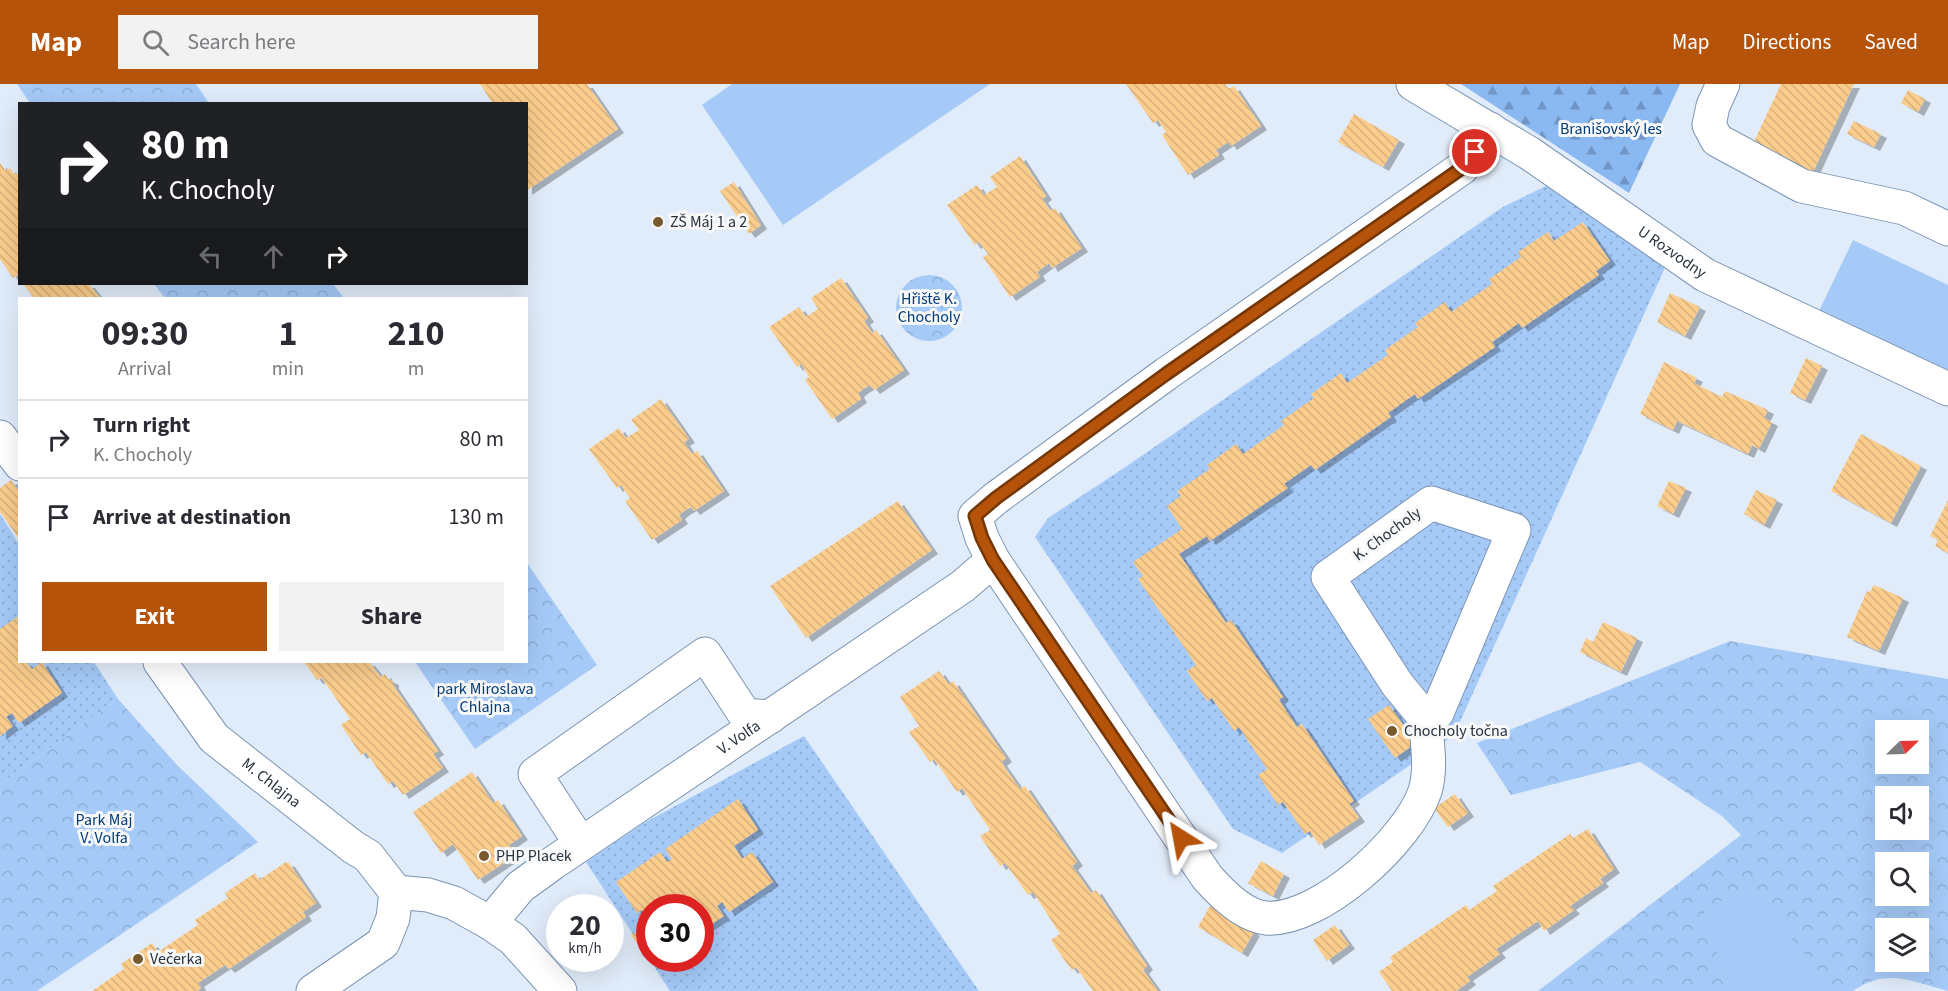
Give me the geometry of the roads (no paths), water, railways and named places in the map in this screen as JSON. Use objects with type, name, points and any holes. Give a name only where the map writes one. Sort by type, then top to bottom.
[{"type":"street","name":"U Rozvodny","points":[[1413,84],[1529,153],[1705,275],[1948,389]]},
{"type":"street","points":[[1723,84],[1713,106],[1709,125],[1717,140],[1802,186],[1904,208],[1948,229]]},
{"type":"street","points":[[1425,718],[1429,765],[1425,791],[1411,819],[1394,842],[1365,870],[1333,894],[1306,909],[1286,916],[1265,918],[1232,902],[1207,877],[993,560],[982,538],[975,516],[996,498],[1166,374],[1462,168],[1490,129]]},
{"type":"street","points":[[0,437],[18,461]]},
{"type":"street","name":"K. Chocholy","points":[[1431,502],[1514,530],[1437,712],[1425,718],[1397,684],[1328,577],[1431,502]]},
{"type":"street","name":"V. Volfa","points":[[490,922],[520,887],[963,586],[993,560]]},
{"type":"street","points":[[581,844],[536,774],[705,654],[745,715],[770,717]]},
{"type":"street","name":"M. Chlajna","points":[[161,663],[214,738],[353,847],[368,855],[396,892]]},
{"type":"street","points":[[313,991],[383,943],[393,918],[396,892],[428,895],[454,903],[490,922],[513,939],[561,991]]},
{"type":"place","name":"ZŠ Máj 1 a 2","points":[[658,222]]},
{"type":"place","name":"Chocholy točna","points":[[1392,731]]},
{"type":"place","name":"PHP Placek","points":[[484,856]]},
{"type":"place","name":"Večerka","points":[[138,959]]},
{"type":"park label","name":"Branišovský les","points":[[1611,129]]},
{"type":"park label","name":"Hřiště K. Chocholy","points":[[929,308]]},
{"type":"park label","name":"park Miroslava Chlajna","points":[[485,698]]},
{"type":"park label","name":"Park Máj V. Volfa","points":[[104,829]]}]
